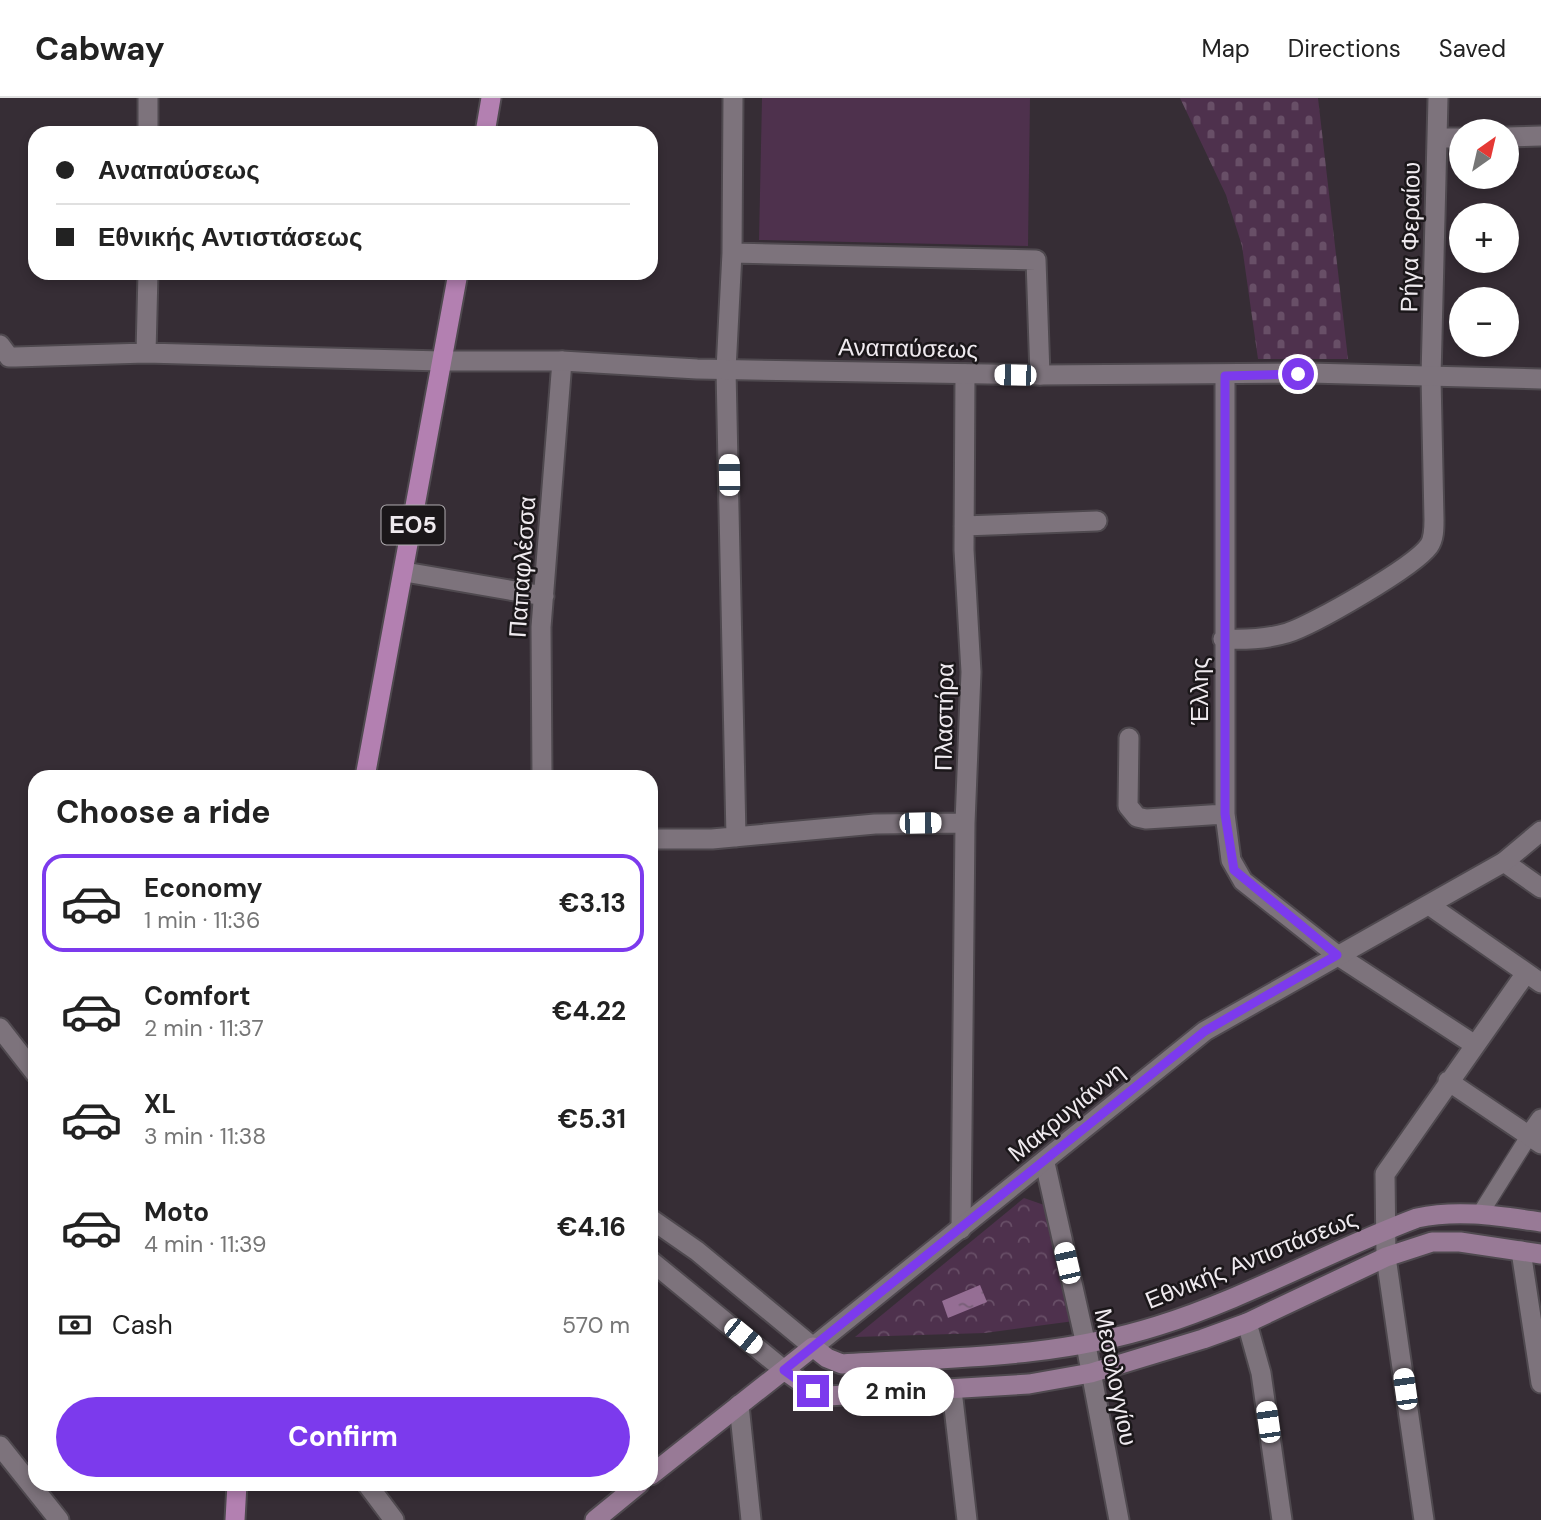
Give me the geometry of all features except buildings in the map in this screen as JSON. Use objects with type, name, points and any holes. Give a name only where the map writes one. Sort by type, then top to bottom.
[{"type":"main road","points":[[486,126],[491,98]]},
{"type":"main road","name":"ΕΟ5","points":[[366,770],[405,572],[457,280]]},
{"type":"main road","name":"Εθνικής Αντιστάσεως","points":[[813,1347],[827,1359],[842,1364],[1013,1356],[1086,1345],[1206,1310],[1385,1230],[1432,1215],[1480,1214],[1541,1222]]},
{"type":"main road","name":"Εθνικής Αντιστάσεως","points":[[784,1370],[823,1396],[1029,1384],[1091,1373],[1162,1354],[1247,1322],[1386,1257],[1432,1242],[1460,1242],[1541,1254]]},
{"type":"main road","name":"Μακρυγιάννη","points":[[658,1469],[813,1347]]},
{"type":"main road","points":[[234,1520],[236,1491]]},
{"type":"main road","points":[[595,1520],[630,1491]]},
{"type":"street","points":[[148,98],[148,126]]},
{"type":"street","points":[[733,98],[732,253],[726,370],[736,837]]},
{"type":"street","name":"Ρήγα Φεραίου","points":[[1223,639],[1268,637],[1295,630],[1396,571],[1428,547],[1434,520],[1431,377],[1438,98]]},
{"type":"street","points":[[1519,137],[1541,136]]},
{"type":"street","points":[[1437,138],[1449,138]]},
{"type":"street","points":[[732,253],[1035,260],[1040,375]]},
{"type":"street","points":[[146,353],[148,280]]},
{"type":"street","name":"Αναπαύσεως","points":[[0,345],[9,356],[15,357],[146,353],[441,361],[562,361],[726,370],[1225,376],[1309,373],[1541,379]]},
{"type":"street","name":"Παπαφλέσσα","points":[[541,770],[541,627],[562,361]]},
{"type":"street","name":"Πλαστήρα","points":[[961,1229],[964,822],[971,672],[964,526],[965,374]]},
{"type":"street","name":"Έλλης","points":[[1225,376],[1225,814],[1234,870],[1337,955],[1475,1045]]},
{"type":"street","points":[[964,526],[1097,521]]},
{"type":"street","points":[[405,572],[544,596]]},
{"type":"street","points":[[1129,738],[1128,806],[1137,817],[1146,819],[1225,814]]},
{"type":"street","points":[[658,839],[736,837],[875,824],[964,822]]},
{"type":"street","name":"Μακρυγιάννη","points":[[813,1347],[1045,1163],[1205,1031],[1504,862],[1541,831]]},
{"type":"street","points":[[1504,862],[1541,888]]},
{"type":"street","points":[[1424,1520],[1386,1257],[1385,1174],[1475,1045],[1533,978],[1429,905]]},
{"type":"street","points":[[0,1028],[28,1064]]},
{"type":"street","points":[[1448,1081],[1535,1140]]},
{"type":"street","points":[[1480,1214],[1535,1140],[1541,1119]]},
{"type":"street","name":"Μεσολογγίου","points":[[1045,1163],[1086,1345],[1119,1520]]},
{"type":"street","name":"Εθνικής Αντιστάσεως","points":[[658,1224],[697,1251],[813,1347]]},
{"type":"street","points":[[1521,1251],[1541,1383]]},
{"type":"street","name":"Εθνικής Αντιστάσεως","points":[[658,1267],[784,1370]]},
{"type":"street","points":[[1247,1322],[1261,1373],[1282,1520]]},
{"type":"street","points":[[952,1390],[967,1520]]},
{"type":"street","points":[[739,1405],[751,1520]]},
{"type":"street","points":[[0,1446],[28,1481]]},
{"type":"street","points":[[36,1491],[59,1520]]},
{"type":"street","points":[[372,1491],[394,1520]]},
{"type":"green space","points":[[762,98],[1030,98],[1028,246],[759,240]]},
{"type":"green space","points":[[1180,98],[1318,98],[1348,359],[1258,359],[1242,246],[1226,195]]},
{"type":"green space","points":[[1024,1198],[1047,1206],[1074,1321],[985,1333],[855,1337]]},
{"type":"water","points":[[980,1285],[987,1302],[948,1318],[942,1301]]},
{"type":"route","points":[[813,1391],[784,1370],[1045,1163],[1205,1031],[1228,1015],[1337,955],[1244,881],[1234,870],[1229,855],[1225,814],[1225,376],[1298,374]]}]
